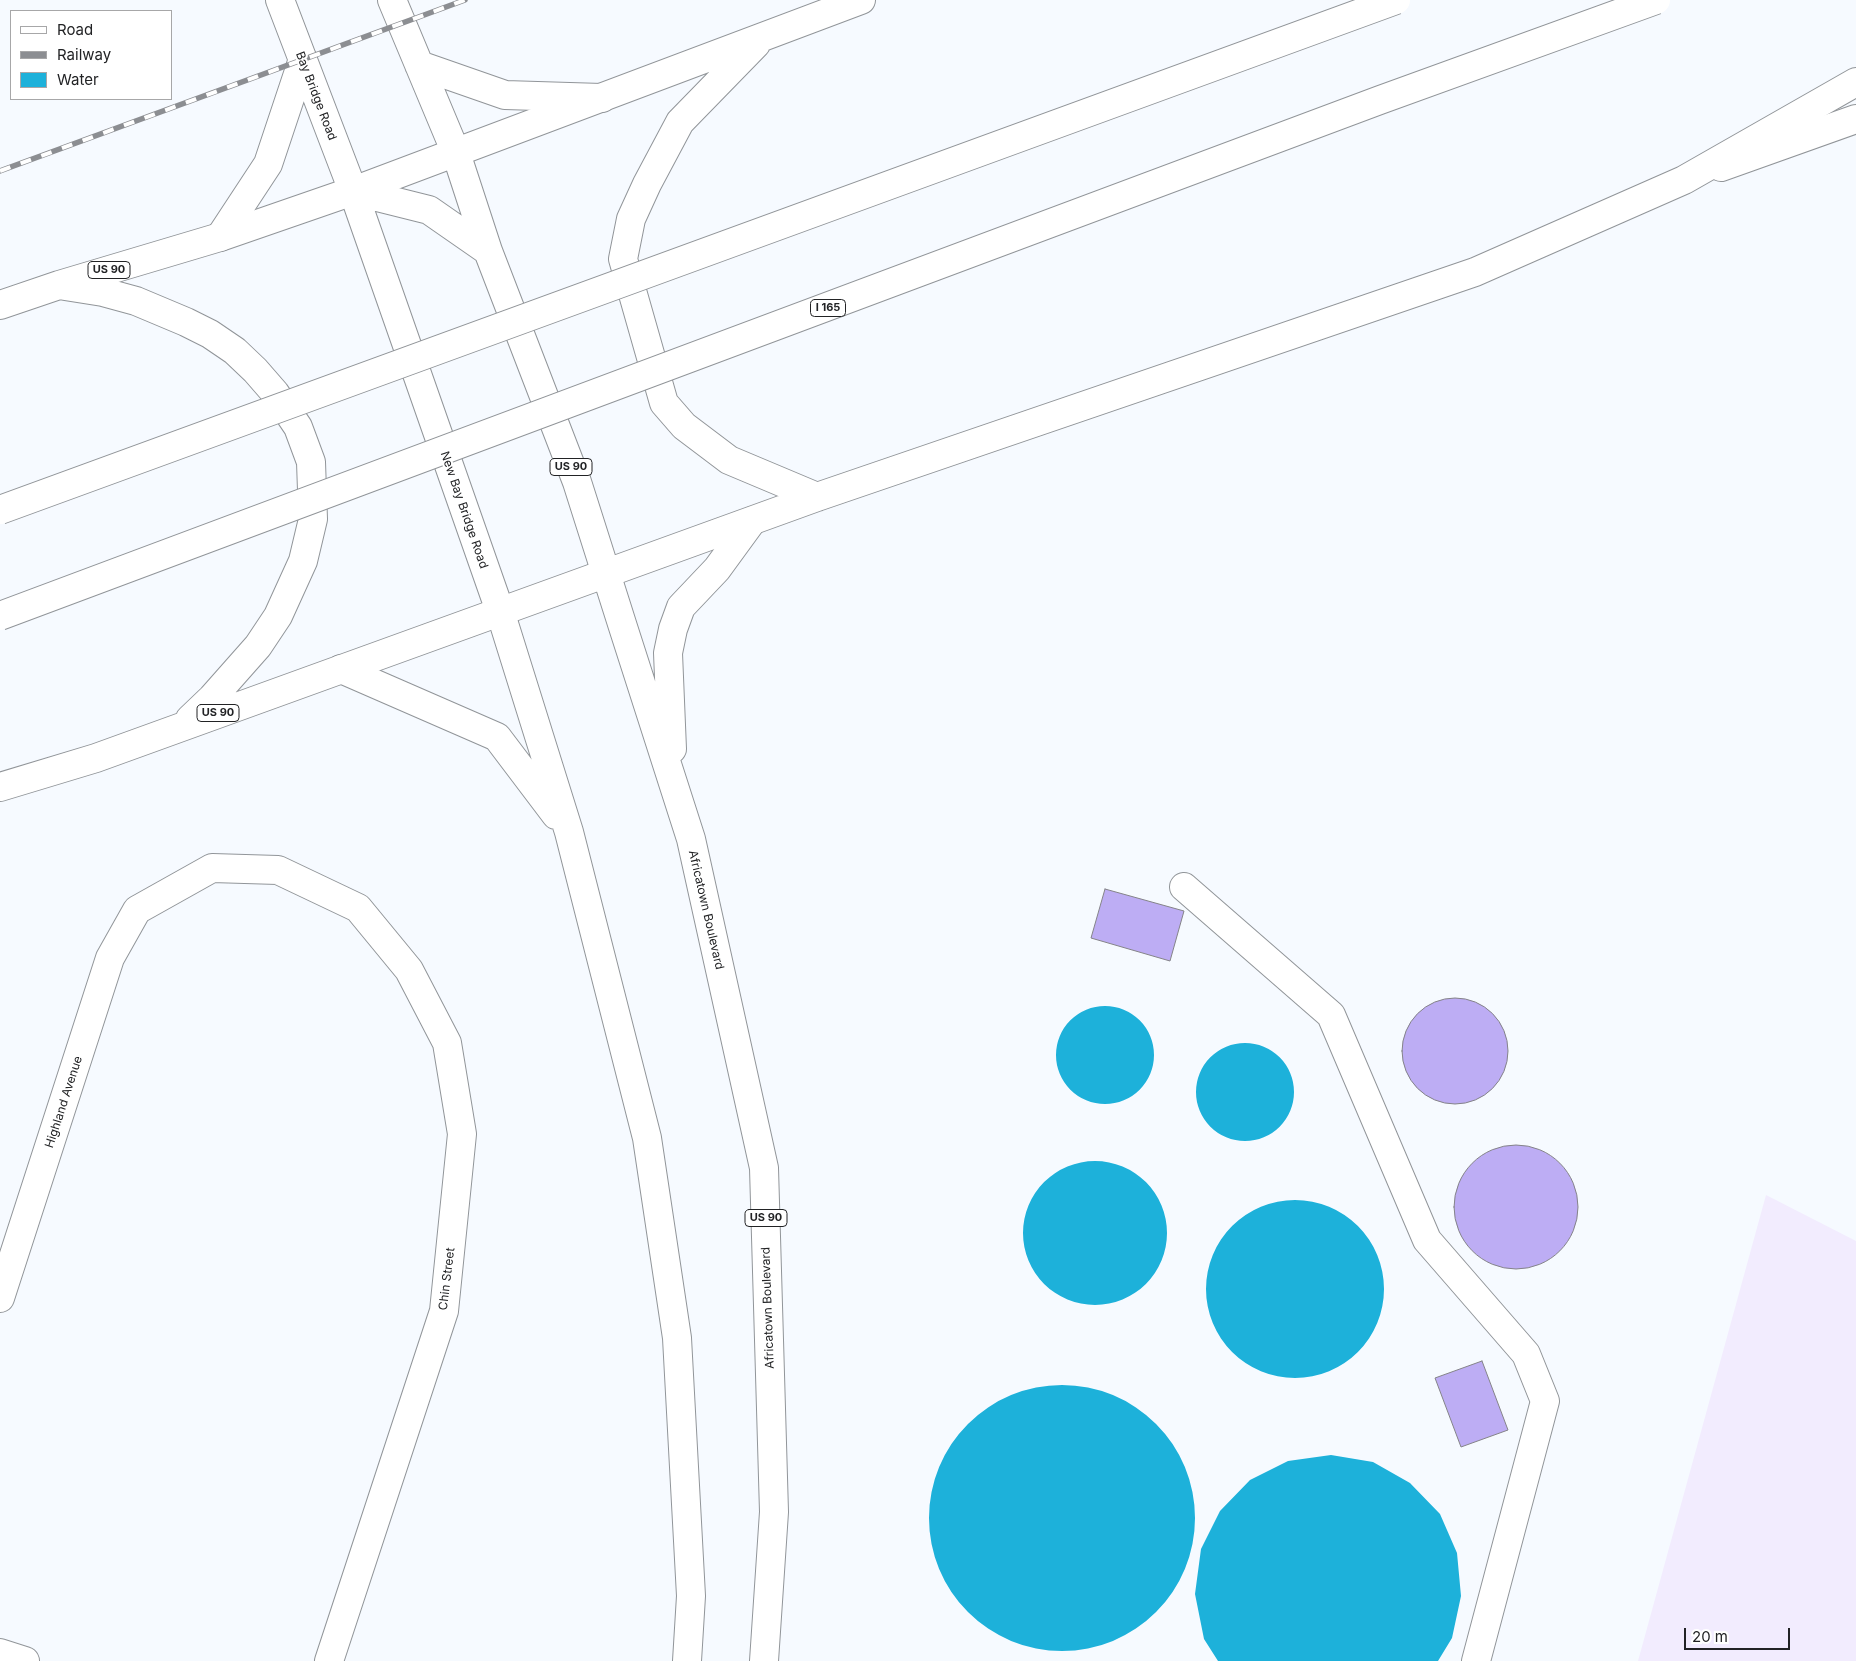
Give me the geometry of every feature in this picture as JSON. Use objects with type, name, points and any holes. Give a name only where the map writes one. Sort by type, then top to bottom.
[{"type":"main road","name":"Bay Bridge Road","points":[[280,0],[353,191]]},
{"type":"main road","points":[[392,0],[456,152],[861,0]]},
{"type":"main road","points":[[0,510],[1396,0]]},
{"type":"main road","name":"I 165","points":[[0,616],[1380,100],[1656,0]]},
{"type":"main road","points":[[762,37],[680,122],[631,219],[623,259],[664,403],[684,426],[729,460],[817,497]]},
{"type":"main road","points":[[220,237],[268,164],[303,59]]},
{"type":"main road","points":[[419,64],[505,95],[603,98]]},
{"type":"main road","points":[[1684,180],[1856,82]]},
{"type":"main road","points":[[341,668],[817,497],[1475,272],[1684,180],[1856,119]]},
{"type":"main road","name":"US 90","points":[[0,305],[59,285],[220,237],[353,191],[456,152],[488,251],[577,482],[674,786]]},
{"type":"main road","points":[[353,191],[429,210],[488,251]]},
{"type":"main road","name":"New Bay Bridge Road","points":[[353,191],[500,612],[569,832]]},
{"type":"main road","points":[[59,285],[103,292],[136,301],[210,334],[255,370],[274,393],[298,427],[311,462],[313,520],[303,561],[278,616],[258,646],[212,698],[184,725]]},
{"type":"main road","points":[[674,786],[668,653],[673,629],[681,607],[717,569],[752,521]]},
{"type":"main road","points":[[341,668],[498,737],[569,832],[648,1138],[677,1338],[691,1596],[687,1661]]},
{"type":"main road","name":"US 90","points":[[0,787],[96,758],[341,668]]},
{"type":"main road","name":"Africatown Boulevard","points":[[674,786],[690,839],[764,1168],[774,1512],[764,1661]]},
{"type":"main road","name":"Highland Avenue","points":[[0,1298],[110,958],[137,910],[212,868],[278,870],[358,908]]},
{"type":"main road","points":[[1184,887],[1331,1015],[1427,1240],[1526,1354],[1545,1401],[1476,1661]]},
{"type":"main road","name":"Chin Street","points":[[328,1661],[444,1311],[462,1134],[447,1043],[409,970],[358,908]]},
{"type":"main road","points":[[0,1653],[25,1661]]},
{"type":"shaded area","points":[[1766,1195],[1856,1241],[1856,1661],[1638,1661]]},
{"type":"water","points":[[1105,1006],[1124,1010],[1139,1021],[1150,1036],[1154,1055],[1150,1074],[1139,1089],[1124,1100],[1105,1104],[1086,1100],[1071,1089],[1060,1074],[1056,1055],[1060,1036],[1071,1021],[1086,1010]]},
{"type":"water","points":[[1245,1043],[1264,1047],[1279,1058],[1290,1073],[1294,1092],[1290,1111],[1279,1126],[1264,1137],[1245,1141],[1226,1137],[1211,1126],[1200,1111],[1196,1092],[1200,1073],[1211,1058],[1226,1047]]},
{"type":"water","points":[[1095,1161],[1123,1166],[1146,1182],[1162,1205],[1167,1233],[1162,1261],[1146,1284],[1123,1300],[1095,1305],[1067,1300],[1044,1284],[1028,1261],[1023,1233],[1028,1205],[1044,1182],[1067,1166]]},
{"type":"water","points":[[1295,1200],[1329,1207],[1344,1215],[1358,1226],[1369,1240],[1377,1255],[1384,1289],[1377,1323],[1369,1338],[1358,1352],[1344,1363],[1329,1371],[1295,1378],[1261,1371],[1246,1363],[1232,1352],[1221,1338],[1213,1323],[1206,1289],[1213,1255],[1221,1240],[1232,1226],[1246,1215],[1261,1207]]},
{"type":"water","points":[[1062,1385],[1088,1388],[1113,1396],[1136,1408],[1156,1424],[1172,1444],[1184,1467],[1192,1492],[1195,1518],[1192,1544],[1184,1569],[1172,1592],[1156,1612],[1136,1628],[1113,1640],[1088,1648],[1062,1651],[1036,1648],[1011,1640],[988,1628],[968,1612],[952,1592],[940,1569],[932,1544],[929,1518],[932,1492],[940,1467],[952,1444],[968,1424],[988,1408],[1011,1396],[1036,1388]]},
{"type":"water","points":[[1331,1455],[1373,1462],[1410,1483],[1440,1514],[1457,1553],[1461,1596],[1452,1638],[1438,1661],[1218,1661],[1204,1639],[1195,1594],[1201,1549],[1220,1511],[1250,1480],[1288,1461]]},
{"type":"building","points":[[1105,889],[1184,911],[1170,961],[1091,938]]},
{"type":"building","points":[[1455,998],[1475,1002],[1493,1013],[1504,1031],[1508,1051],[1504,1071],[1493,1089],[1475,1100],[1455,1104],[1435,1100],[1417,1089],[1406,1071],[1402,1051],[1406,1031],[1417,1013],[1435,1002]]},
{"type":"building","points":[[1516,1145],[1540,1150],[1560,1163],[1573,1183],[1578,1207],[1573,1231],[1560,1251],[1540,1264],[1516,1269],[1492,1264],[1472,1251],[1459,1231],[1454,1207],[1459,1183],[1472,1163],[1492,1150]]},
{"type":"building","points":[[1482,1361],[1508,1430],[1461,1447],[1435,1378]]},
{"type":"railway","points":[[0,171],[465,0]]}]
